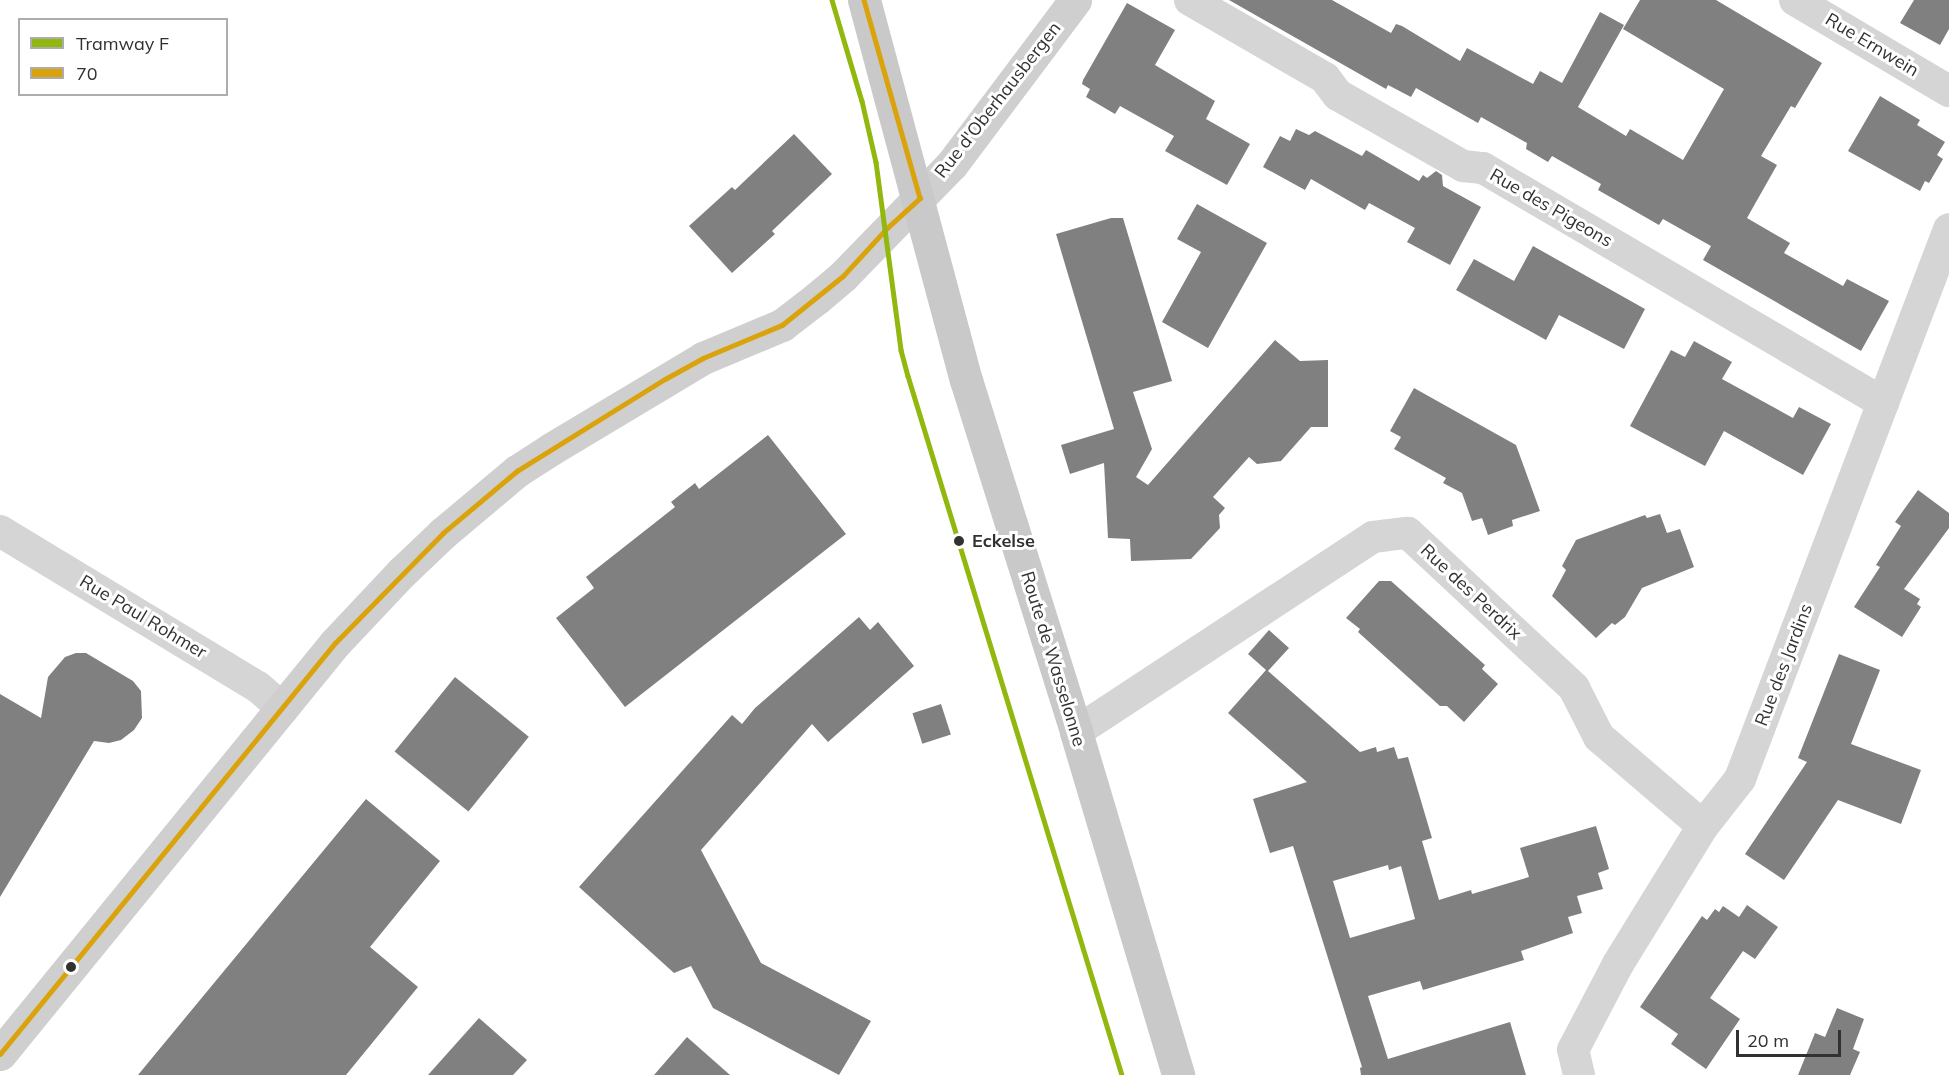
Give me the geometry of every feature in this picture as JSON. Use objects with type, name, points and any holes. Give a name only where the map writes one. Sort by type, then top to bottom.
[{"type":"main road","name":"Route de Wasselonne","points":[[864,0],[920,198],[966,380],[1076,732],[1178,1075]]},
{"type":"street","name":"Rue d'Oberhausbergen","points":[[0,1054],[335,643],[402,572],[443,533],[517,471],[665,379],[704,358],[782,325],[843,276],[886,229],[920,198],[974,137],[1075,0]]},
{"type":"street","name":"Rue des Pigeons","points":[[1190,0],[1325,78],[1338,95],[1463,165],[1483,168],[1883,403]]},
{"type":"street","name":"Rue Ernwein","points":[[1795,0],[1949,91]]},
{"type":"street","name":"Rue des Jardins","points":[[1579,1075],[1573,1050],[1618,964],[1703,826],[1740,779],[1949,229]]},
{"type":"street","name":"Rue Paul Rohmer","points":[[0,531],[258,687],[282,709]]},
{"type":"street","name":"Rue des Perdrix","points":[[1076,732],[1373,537],[1408,533],[1574,688],[1599,737],[1703,826]]},
{"type":"building","points":[[1229,0],[1332,0],[1391,33],[1396,24],[1402,26],[1460,61],[1467,48],[1533,84],[1540,71],[1562,83],[1600,12],[1624,25],[1578,107],[1626,136],[1630,129],[1683,160],[1724,89],[1623,29],[1640,0],[1716,0],[1822,63],[1795,108],[1791,106],[1761,156],[1777,165],[1747,218],[1790,243],[1784,253],[1843,286],[1847,279],[1889,301],[1861,351],[1703,260],[1711,246],[1663,219],[1659,225],[1598,190],[1601,184],[1552,156],[1548,162],[1526,149],[1527,143],[1481,117],[1478,123],[1416,88],[1411,97],[1388,85],[1386,89]]},
{"type":"building","points":[[1914,0],[1949,0],[1949,29],[1940,45],[1900,23]]},
{"type":"building","points":[[1127,3],[1175,30],[1155,65],[1215,101],[1206,119],[1250,144],[1227,185],[1165,151],[1174,136],[1120,106],[1115,114],[1086,97],[1090,89],[1082,84],[1083,80]]},
{"type":"building","points":[[1880,96],[1920,120],[1917,125],[1945,142],[1937,155],[1943,159],[1929,183],[1925,181],[1920,191],[1848,151]]},
{"type":"building","points":[[1296,129],[1309,135],[1315,131],[1362,156],[1366,150],[1419,181],[1423,175],[1427,178],[1436,171],[1442,175],[1443,186],[1481,207],[1450,265],[1407,242],[1415,228],[1369,203],[1365,210],[1311,179],[1305,190],[1263,167],[1280,136],[1290,141]]},
{"type":"building","points":[[794,134],[832,174],[772,231],[775,234],[732,273],[689,226],[732,187],[735,190]]},
{"type":"building","points":[[1197,204],[1267,243],[1208,348],[1162,322],[1201,252],[1177,239]]},
{"type":"building","points":[[1111,218],[1123,218],[1172,381],[1133,392],[1152,449],[1136,477],[1148,485],[1275,340],[1300,361],[1328,360],[1328,427],[1311,427],[1281,461],[1257,464],[1249,457],[1213,497],[1225,508],[1219,515],[1220,528],[1191,559],[1131,561],[1130,539],[1108,538],[1104,463],[1070,474],[1061,445],[1114,429],[1056,234]]},
{"type":"building","points":[[1533,246],[1645,309],[1624,349],[1559,315],[1546,340],[1456,290],[1474,259],[1514,281]]},
{"type":"building","points":[[1694,341],[1732,362],[1722,379],[1793,418],[1799,407],[1831,424],[1803,475],[1724,431],[1705,466],[1630,426],[1671,350],[1685,357]]},
{"type":"building","points":[[1414,388],[1516,445],[1540,511],[1512,520],[1513,526],[1488,535],[1482,518],[1472,521],[1462,493],[1443,483],[1446,478],[1394,449],[1401,437],[1390,431]]},
{"type":"building","points":[[768,435],[846,534],[625,707],[556,618],[594,588],[586,577],[675,507],[671,502],[695,483],[699,489]]},
{"type":"building","points":[[1918,490],[1949,513],[1949,528],[1904,589],[1920,599],[1917,604],[1921,607],[1902,637],[1854,607],[1880,567],[1876,565],[1901,526],[1895,522]]},
{"type":"building","points":[[1660,514],[1667,533],[1680,529],[1694,567],[1642,588],[1625,617],[1615,625],[1612,623],[1596,638],[1552,596],[1566,570],[1562,566],[1576,540],[1645,515],[1647,518]]},
{"type":"building","points":[[1379,581],[1391,581],[1485,665],[1482,669],[1498,684],[1464,722],[1447,706],[1440,706],[1358,632],[1360,629],[1346,618]]},
{"type":"building","points":[[859,617],[870,630],[878,622],[914,666],[828,742],[812,724],[701,850],[761,963],[871,1021],[839,1075],[713,1008],[691,966],[674,973],[579,887],[732,715],[742,724],[755,708]]},
{"type":"building","points":[[1269,630],[1289,648],[1268,671],[1360,752],[1376,747],[1377,752],[1394,747],[1398,759],[1408,757],[1432,838],[1422,841],[1439,900],[1471,890],[1472,894],[1529,877],[1520,848],[1596,826],[1609,869],[1598,873],[1603,889],[1577,896],[1582,913],[1568,917],[1573,933],[1521,951],[1524,960],[1423,990],[1420,981],[1368,996],[1388,1059],[1510,1022],[1526,1075],[1361,1075],[1360,1068],[1362,1067],[1293,846],[1270,853],[1253,799],[1307,782],[1228,713],[1266,670],[1248,654]],"holes":[[[1388,865],[1389,870],[1401,866],[1415,919],[1350,938],[1333,881]]]},
{"type":"building","points":[[76,653],[86,653],[133,681],[141,691],[142,718],[134,730],[121,740],[109,743],[94,741],[0,897],[0,694],[41,718],[48,677],[65,657]]},
{"type":"building","points":[[1839,654],[1880,670],[1851,744],[1921,770],[1901,824],[1838,800],[1784,880],[1745,854],[1807,762],[1798,758]]},
{"type":"building","points":[[455,677],[529,737],[468,811],[395,752]]},
{"type":"building","points":[[941,704],[951,734],[922,744],[912,713]]},
{"type":"building","points":[[366,799],[440,861],[370,947],[418,987],[346,1075],[138,1075]]},
{"type":"building","points":[[1747,905],[1778,927],[1755,959],[1743,951],[1710,998],[1740,1019],[1706,1069],[1671,1044],[1678,1034],[1640,1007],[1702,916],[1707,920],[1715,909],[1719,912],[1723,906],[1739,917]]},
{"type":"building","points":[[1837,1008],[1864,1019],[1853,1049],[1860,1052],[1850,1075],[1798,1075],[1815,1033],[1825,1037]]},
{"type":"building","points":[[479,1018],[527,1060],[513,1075],[428,1075]]},
{"type":"building","points":[[687,1037],[730,1075],[654,1075]]},
{"type":"tram line","name":"F","points":[[832,0],[862,101],[876,162],[901,350],[908,376],[1122,1075]]},
{"type":"transit line","name":"70","points":[[864,0],[920,198]]},
{"type":"transit line","name":"70","points":[[0,1054],[335,643],[443,533],[517,471],[665,379],[703,358],[782,325],[843,276],[886,229],[920,198]]},
{"type":"place","name":"Eckelse","points":[[959,541]]}]
